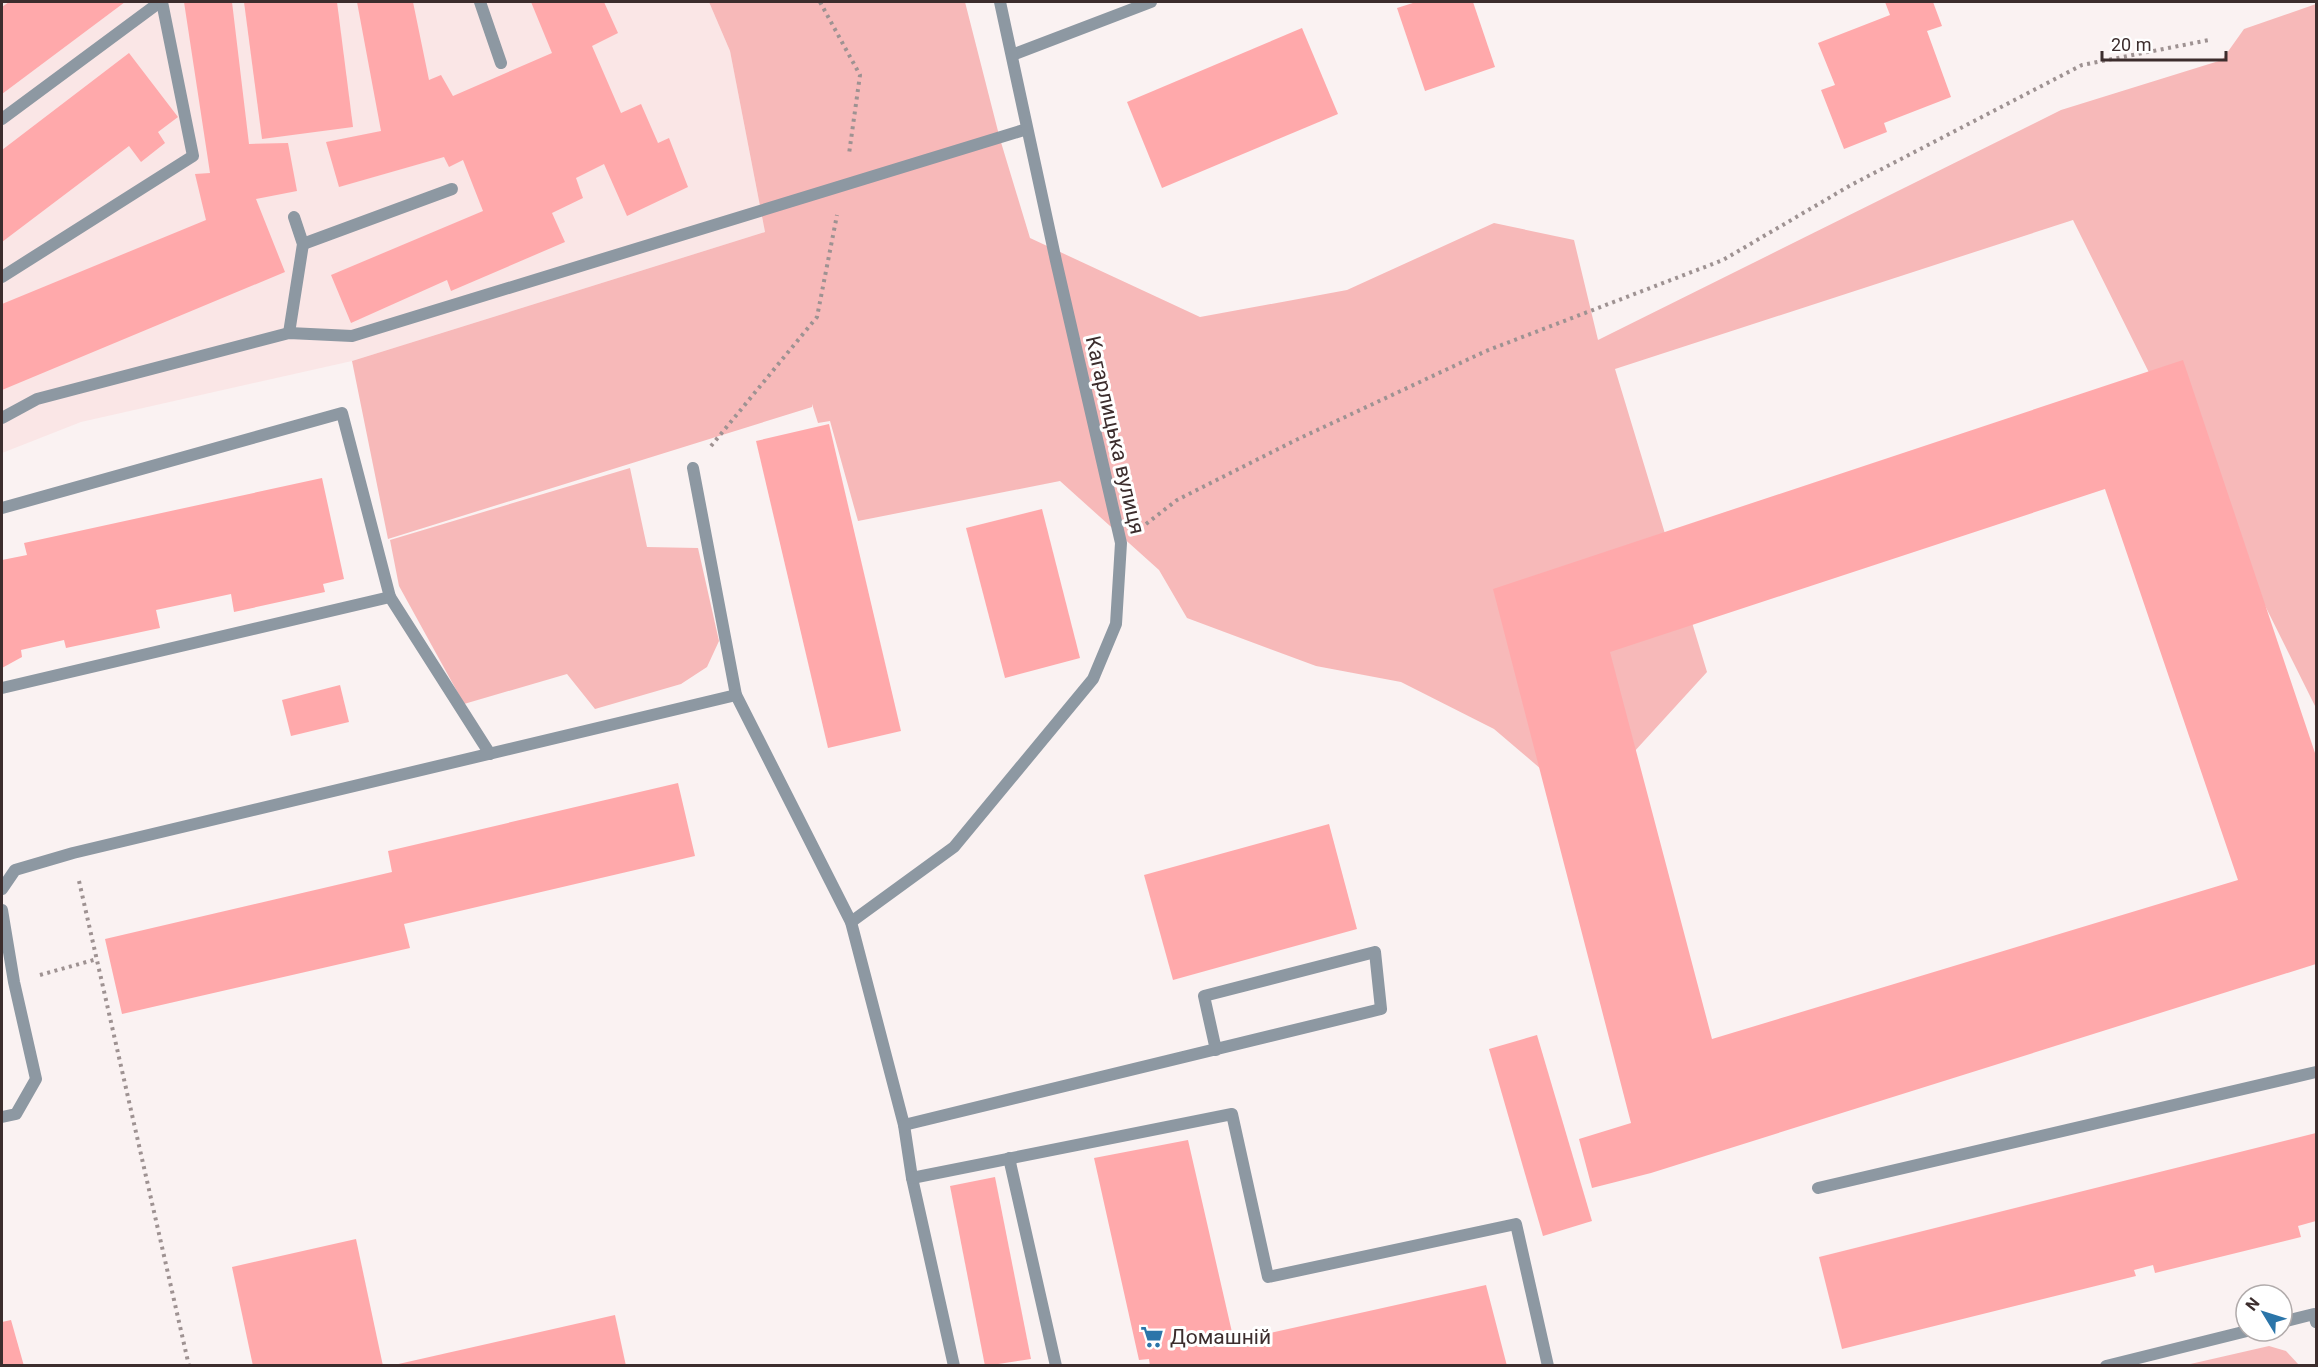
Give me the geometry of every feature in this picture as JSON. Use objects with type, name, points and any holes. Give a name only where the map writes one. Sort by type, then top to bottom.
[{"type":"street","points":[[2,119],[161,2],[193,156],[2,277]]},
{"type":"street","points":[[480,2],[501,63]]},
{"type":"street","name":"Кагарлицька вулиця","points":[[851,922],[954,847],[1093,679],[1116,624],[1121,543],[1000,2]]},
{"type":"street","points":[[1012,55],[1151,2]]},
{"type":"street","points":[[2,418],[38,399],[289,333],[352,336],[1027,129]]},
{"type":"street","points":[[303,244],[452,189]]},
{"type":"street","points":[[289,333],[303,244],[294,217]]},
{"type":"street","points":[[2,508],[342,413],[390,597],[490,754]]},
{"type":"street","points":[[693,468],[736,695],[851,922],[904,1125],[912,1178],[954,1365]]},
{"type":"street","points":[[2,688],[390,597]]},
{"type":"street","points":[[2,889],[15,870],[73,853],[736,695]]},
{"type":"street","points":[[2,910],[14,982],[36,1079],[16,1114],[2,1117]]},
{"type":"street","points":[[904,1125],[1216,1050],[1380,1010],[1375,952],[1204,996],[1216,1050]]},
{"type":"street","points":[[1818,1188],[2316,1072]]},
{"type":"street","points":[[912,1178],[1232,1114],[1268,1277],[1516,1224],[1548,1365]]},
{"type":"street","points":[[1009,1158],[1056,1365]]},
{"type":"street","points":[[2294,1319],[2314,1314],[2316,1322]]},
{"type":"street","points":[[2106,1365],[2234,1334]]},
{"type":"path","points":[[819,2],[860,75],[848,155]]},
{"type":"path","points":[[1121,543],[1177,500],[1317,430],[1486,351],[1724,260],[1851,185],[2082,65],[2209,40]]},
{"type":"path","points":[[693,468],[817,317],[837,213]]},
{"type":"path","points":[[73,853],[189,1365]]},
{"type":"path","points":[[14,982],[97,959]]},
{"type":"shaded area","points":[[2,2],[709,2],[730,51],[765,232],[352,361],[81,422],[2,453]]},
{"type":"shaded area","points":[[709,2],[965,2],[1000,139],[1030,238],[1200,317],[1347,290],[1494,223],[1574,240],[1598,340],[2061,110],[2222,60],[2244,29],[2316,4],[2316,708],[2073,220],[1615,369],[1707,672],[1633,753],[1548,775],[1494,729],[1401,682],[1316,666],[1187,618],[1159,570],[1060,481],[858,521],[830,421],[818,423],[812,404],[812,407],[388,539],[352,361],[765,232],[730,51]]},
{"type":"shaded area","points":[[630,468],[647,547],[698,548],[719,641],[707,667],[681,684],[595,709],[567,674],[464,704],[399,586],[390,540]]},
{"type":"shaded area","points":[[2269,1346],[2286,1351],[2299,1365],[2186,1365]]},
{"type":"building","points":[[9,2],[125,2],[2,94],[2,7]]},
{"type":"building","points":[[184,2],[232,2],[249,144],[288,143],[297,191],[256,199],[285,272],[2,390],[2,304],[206,220],[195,174],[210,173]]},
{"type":"building","points":[[244,2],[337,2],[353,127],[262,139]]},
{"type":"building","points":[[357,2],[413,2],[429,80],[441,75],[453,96],[552,53],[531,2],[604,2],[618,33],[592,46],[621,113],[641,104],[658,143],[669,138],[688,187],[627,216],[604,164],[576,178],[583,198],[552,213],[565,242],[451,291],[447,280],[351,323],[331,275],[483,211],[463,160],[449,167],[444,157],[339,187],[326,142],[381,131]]},
{"type":"building","points":[[1416,2],[1473,2],[1495,67],[1425,91],[1397,8]]},
{"type":"building","points":[[1885,2],[1933,2],[1942,26],[1927,31],[1951,97],[1884,123],[1887,132],[1844,149],[1821,90],[1835,85],[1818,43],[1890,15]]},
{"type":"building","points":[[1302,28],[1338,114],[1162,188],[1127,102]]},
{"type":"building","points":[[129,53],[178,117],[158,132],[165,143],[141,162],[129,146],[2,242],[2,150]]},
{"type":"building","points":[[2183,360],[2316,756],[2316,964],[1651,1173],[1592,1188],[1579,1139],[1631,1123],[1493,589]],"holes":[[[2105,489],[2238,880],[1712,1039],[1610,652]]]},
{"type":"building","points":[[829,424],[901,731],[828,748],[756,441]]},
{"type":"building","points":[[322,478],[344,579],[323,584],[325,592],[234,612],[231,594],[156,610],[160,628],[66,648],[64,640],[21,650],[22,657],[2,668],[2,560],[27,555],[24,543]]},
{"type":"building","points":[[1042,509],[1080,658],[1005,678],[966,528]]},
{"type":"building","points":[[340,685],[349,722],[291,736],[282,700]]},
{"type":"building","points":[[678,783],[695,856],[404,924],[410,948],[122,1014],[105,939],[392,872],[388,851]]},
{"type":"building","points":[[1329,824],[1357,929],[1173,980],[1144,875]]},
{"type":"building","points":[[1537,1035],[1592,1221],[1543,1236],[1489,1049]]},
{"type":"building","points":[[2316,1133],[2316,1221],[2298,1226],[2301,1237],[2155,1273],[2153,1265],[2134,1270],[2136,1276],[1842,1349],[1819,1257]]},
{"type":"building","points":[[1188,1140],[1234,1341],[1486,1285],[1507,1366],[1150,1366],[1149,1359],[1139,1360],[1094,1158]]},
{"type":"building","points":[[995,1177],[1031,1359],[985,1366],[950,1186]]},
{"type":"building","points":[[356,1239],[383,1366],[253,1366],[232,1267]]},
{"type":"building","points":[[615,1315],[626,1366],[394,1366],[394,1365]]},
{"type":"building","points":[[11,1320],[24,1366],[2,1366],[2,1322]]},
{"type":"place","name":"Домашній","points":[[1152,1337]]}]
